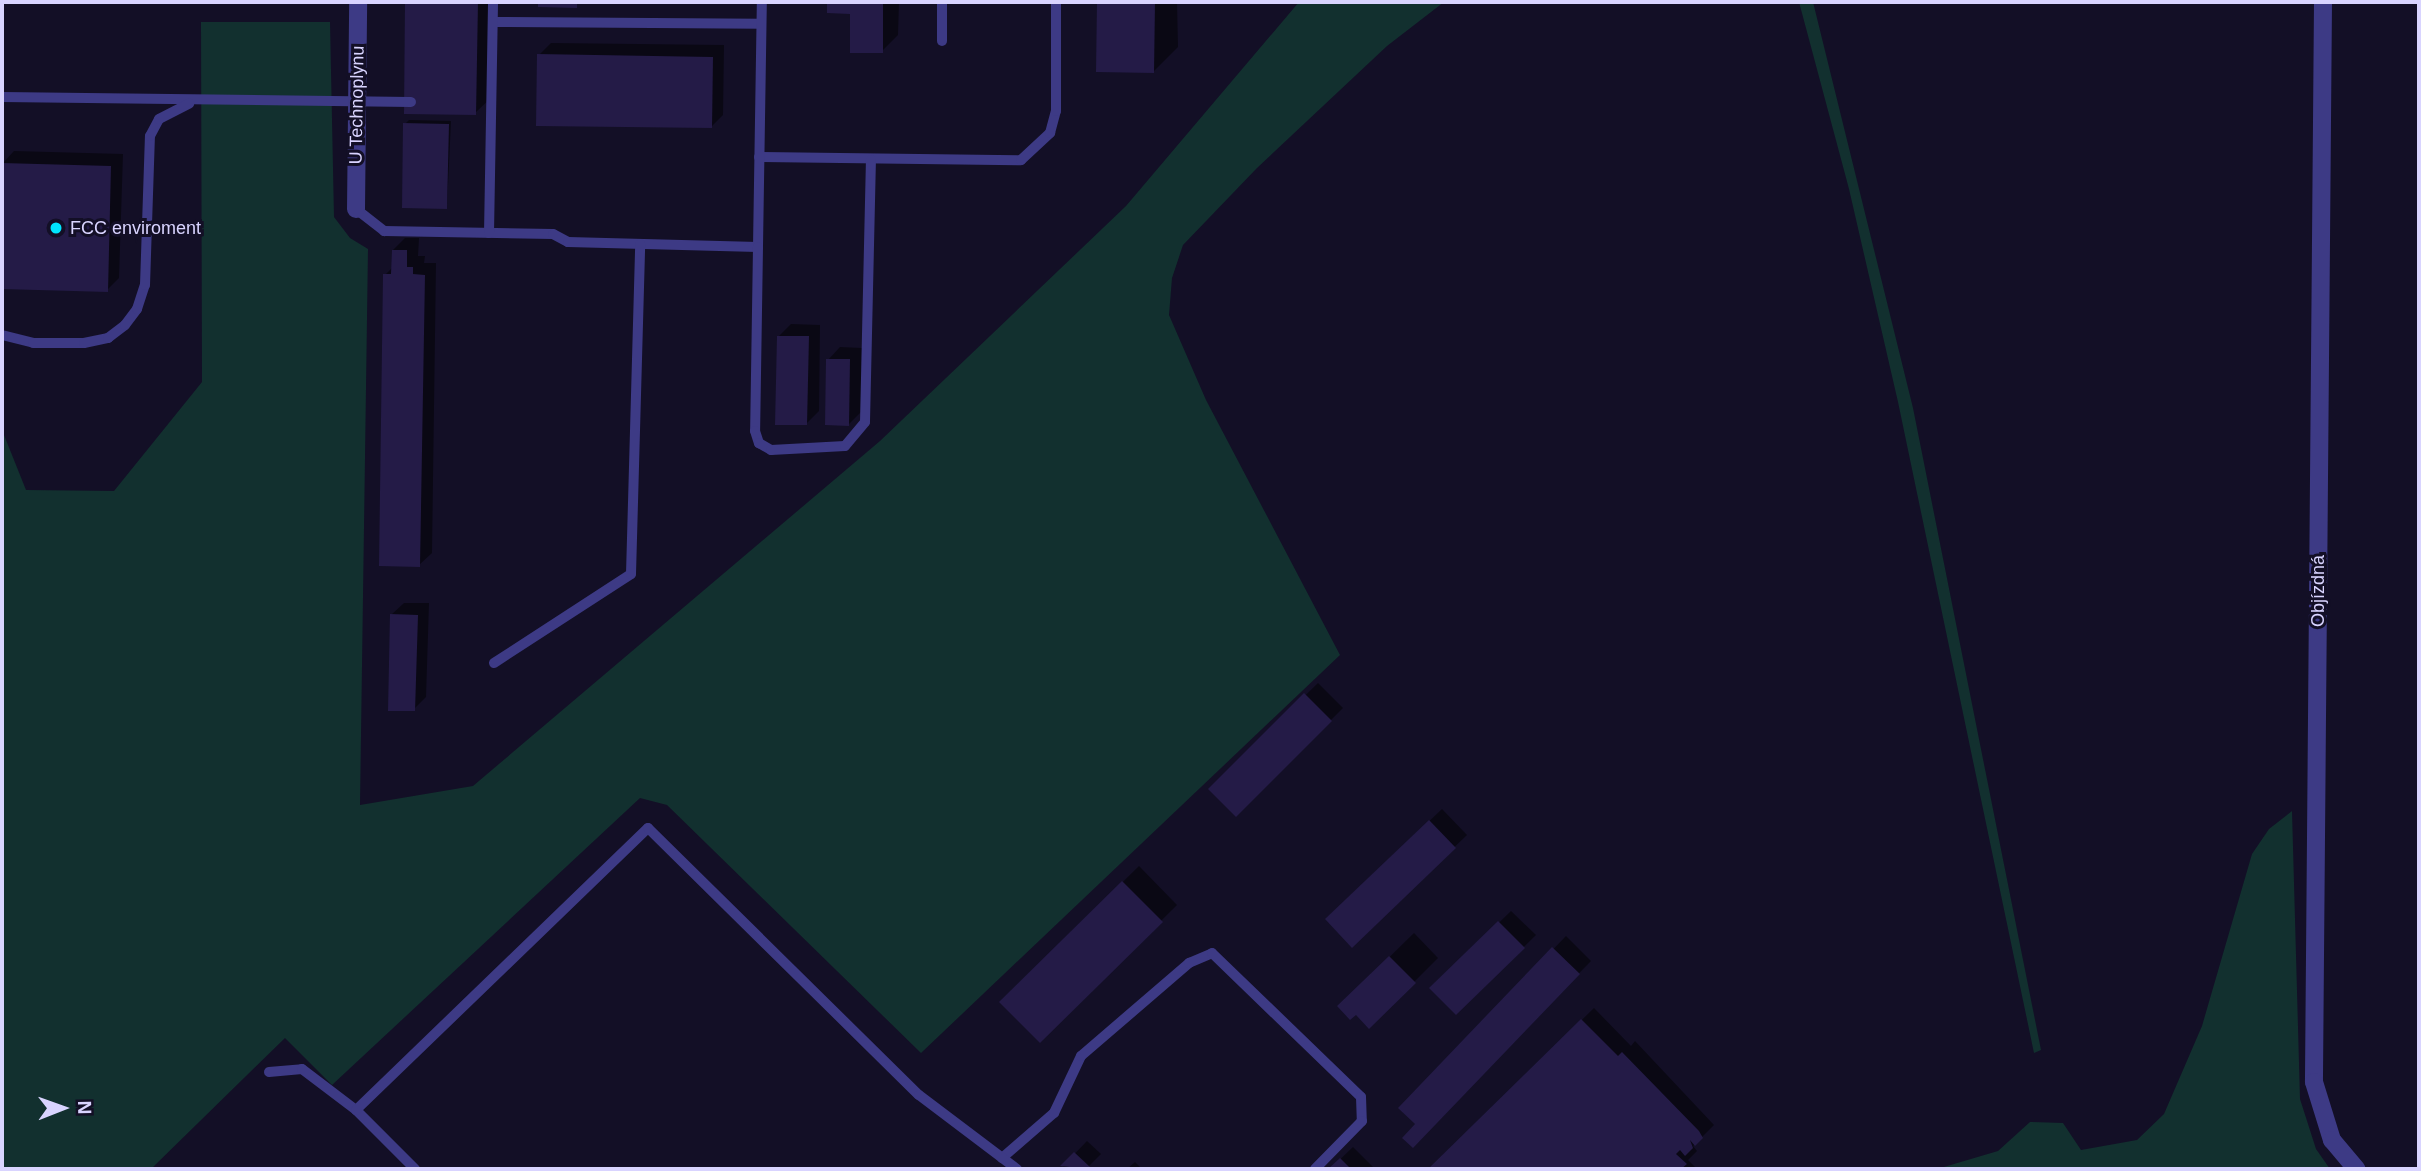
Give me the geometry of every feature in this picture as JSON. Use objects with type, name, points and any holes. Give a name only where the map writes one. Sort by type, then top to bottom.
[{"type":"street","name":"U Technoplynu","points":[[356,209],[359,2]]},
{"type":"street","name":"Objízdná","points":[[2323,2],[2315,1082],[2332,1140],[2356,1169]]},
{"type":"lane","points":[[489,233],[493,2]]},
{"type":"lane","points":[[762,2],[755,431],[759,443],[771,450],[845,446],[865,422],[871,160]]},
{"type":"lane","points":[[942,2],[942,41]]},
{"type":"lane","points":[[759,157],[1000,163],[1021,160],[1035,151],[1050,133],[1056,111],[1056,2]]},
{"type":"lane","points":[[493,22],[761,24]]},
{"type":"lane","points":[[2,97],[411,102]]},
{"type":"lane","points":[[2,335],[33,343],[84,343],[108,338],[125,325],[137,309],[145,285],[150,136],[159,119],[199,101]]},
{"type":"lane","points":[[356,209],[384,231],[489,233],[640,244],[758,247]]},
{"type":"lane","points":[[494,663],[631,574],[640,244]]},
{"type":"lane","points":[[356,1110],[648,828],[919,1095],[1017,1169]]},
{"type":"lane","points":[[1002,1158],[1054,1113],[1066,1097],[1081,1056],[1189,963],[1212,953],[1360,1097],[1362,1121],[1315,1169]]},
{"type":"lane","points":[[269,1072],[302,1069],[356,1110],[415,1169]]},
{"type":"green space","points":[[1299,2],[1444,2],[1387,46],[1257,168],[1183,245],[1172,278],[1169,315],[1206,400],[1340,655],[921,1053],[667,805],[640,798],[332,1085],[285,1038],[151,1169],[2,1169],[2,430],[26,490],[114,491],[202,382],[201,22],[330,22],[334,217],[350,238],[368,249],[360,805],[473,786],[880,441],[1126,206]]},
{"type":"green space","points":[[1799,2],[1813,2],[1913,408],[2041,1050],[2034,1053],[1898,402],[1849,189]]},
{"type":"green space","points":[[2292,811],[2300,1099],[2316,1149],[2330,1169],[1937,1169],[1998,1151],[2030,1122],[2063,1123],[2081,1150],[2137,1140],[2164,1114],[2202,1026],[2252,854],[2269,829]]},
{"type":"building","points":[[405,2],[478,2],[476,115],[404,114]]},
{"type":"building","points":[[538,2],[577,2],[577,8],[538,7]]},
{"type":"building","points":[[827,2],[883,2],[883,53],[850,53],[850,14],[827,13]]},
{"type":"building","points":[[1097,2],[1155,2],[1154,73],[1096,72]]},
{"type":"building","points":[[537,54],[713,57],[712,128],[536,126]]},
{"type":"building","points":[[403,123],[449,124],[447,209],[402,208]]},
{"type":"building","name":"FCC enviroment","points":[[2,163],[111,166],[108,292],[2,289]]},
{"type":"building","points":[[392,250],[407,250],[407,267],[413,267],[413,274],[425,275],[420,567],[379,566],[383,274],[391,274]]},
{"type":"building","points":[[777,336],[809,336],[807,425],[775,425]]},
{"type":"building","points":[[826,359],[850,359],[849,426],[825,425]]},
{"type":"building","points":[[390,614],[418,615],[415,711],[388,711]]},
{"type":"building","points":[[1304,693],[1332,721],[1236,817],[1208,789]]},
{"type":"building","points":[[1429,820],[1456,848],[1352,948],[1325,919]]},
{"type":"building","points":[[1122,881],[1163,922],[1040,1043],[999,1002]]},
{"type":"building","points":[[1498,921],[1525,948],[1456,1015],[1429,988]]},
{"type":"building","points":[[1552,947],[1580,974],[1413,1148],[1402,1138],[1415,1124],[1398,1108]]},
{"type":"building","points":[[1389,956],[1416,983],[1369,1029],[1356,1015],[1350,1020],[1337,1006]]},
{"type":"building","points":[[1581,1019],[1618,1056],[1622,1052],[1699,1131],[1703,1138],[1695,1146],[1690,1140],[1693,1148],[1685,1156],[1680,1150],[1676,1154],[1687,1164],[1681,1169],[1428,1169]]},
{"type":"building","points":[[1074,1152],[1090,1167],[1088,1169],[1060,1166]]},
{"type":"building","points":[[1340,1158],[1351,1169],[1328,1169]]},
{"type":"place","name":"FCC enviroment","points":[[56,228]]}]
